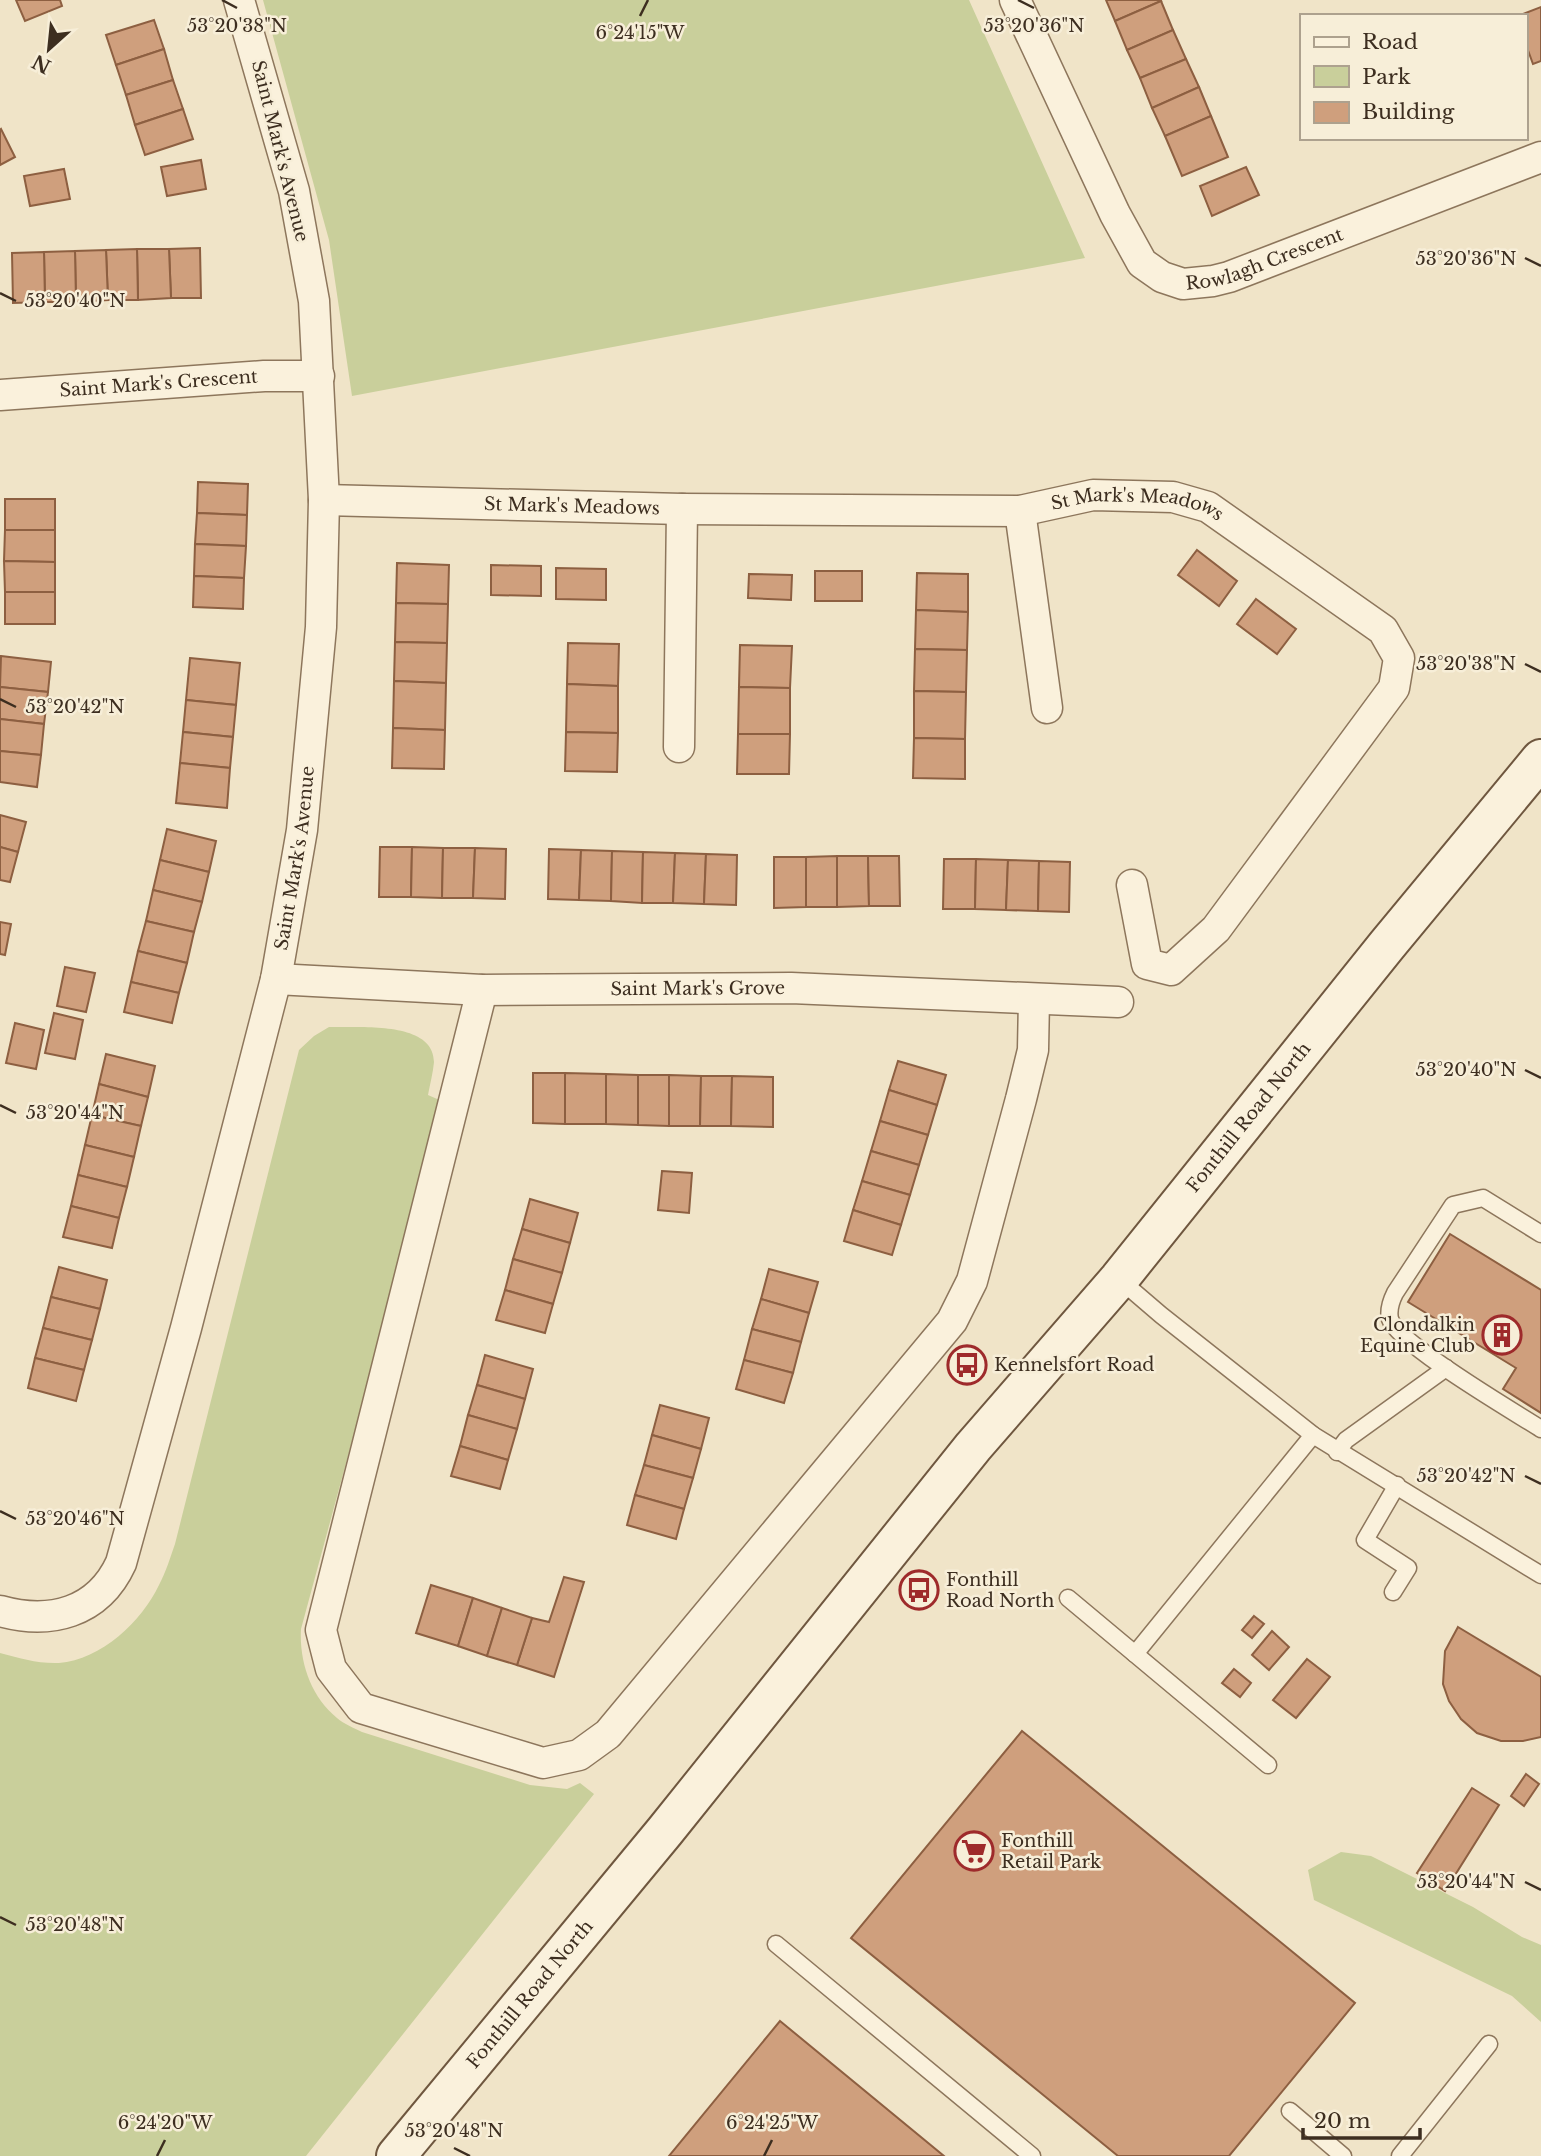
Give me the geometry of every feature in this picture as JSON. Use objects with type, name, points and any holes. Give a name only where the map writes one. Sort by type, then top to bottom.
[{"type":"main road","name":"Fonthill Road North","points":[[396,2156],[665,1831],[973,1447],[1119,1279],[1378,956],[1541,759]]},
{"type":"street","name":"Saint Mark's Avenue","points":[[0,1611],[50,1617],[81,1608],[114,1579],[121,1563],[186,1328],[276,979],[302,830],[312,747],[321,627],[324,500],[314,301],[294,191],[239,0]]},
{"type":"street","name":"Rowlagh Crescent","points":[[1015,0],[1115,214],[1142,262],[1162,277],[1183,284],[1229,277],[1541,157]]},
{"type":"street","name":"Saint Mark's Crescent","points":[[0,395],[264,376],[319,376]]},
{"type":"street","name":"St Mark's Meadows","points":[[324,500],[682,509],[1020,511],[1093,495],[1173,497],[1208,507],[1383,630],[1399,657],[1394,688],[1216,929],[1171,970],[1147,964],[1132,885]]},
{"type":"street","points":[[679,747],[682,509]]},
{"type":"street","points":[[1020,511],[1048,708]]},
{"type":"street","name":"Saint Mark's Grove","points":[[276,979],[482,990],[791,988],[1118,1002]]},
{"type":"street","points":[[482,990],[321,1630],[331,1669],[361,1707],[543,1763],[579,1755],[608,1734],[951,1321],[972,1281],[1021,1099],[1033,1050],[1034,999]]},
{"type":"lane","points":[[1541,1234],[1483,1198],[1453,1205],[1390,1304],[1390,1318],[1399,1335],[1541,1429]]},
{"type":"lane","points":[[1119,1279],[1337,1452],[1397,1485],[1541,1575]]},
{"type":"lane","points":[[1337,1452],[1346,1440],[1446,1368]]},
{"type":"lane","points":[[1135,1654],[1314,1435]]},
{"type":"lane","points":[[1393,1592],[1408,1568],[1364,1540],[1397,1485]]},
{"type":"lane","points":[[1068,1598],[1268,1765]]},
{"type":"lane","points":[[776,1944],[1032,2156]]},
{"type":"lane","points":[[1400,2156],[1489,2044]]},
{"type":"lane","points":[[1290,2111],[1343,2156]]},
{"type":"green space","points":[[263,0],[969,0],[1085,258],[352,396],[329,240]]},
{"type":"green space","points":[[329,1027],[392,1029],[422,1039],[431,1048],[434,1062],[428,1095],[444,1102],[301,1629],[302,1654],[309,1678],[328,1710],[362,1732],[530,1785],[567,1789],[580,1783],[594,1794],[306,2156],[0,2156],[0,1653],[52,1663],[90,1655],[131,1625],[152,1599],[175,1544],[299,1050]]},
{"type":"green space","points":[[1341,1852],[1371,1856],[1473,1907],[1522,1937],[1541,1945],[1541,2022],[1512,1996],[1314,1900],[1308,1870]]},
{"type":"building","points":[[16,0],[60,0],[62,6],[25,21]]},
{"type":"building","points":[[1106,0],[1160,0],[1161,1],[1115,21]]},
{"type":"building","points":[[1161,1],[1173,30],[1127,50],[1115,21]]},
{"type":"building","points":[[1541,7],[1541,61],[1533,64],[1527,48],[1527,14],[1523,14]]},
{"type":"building","points":[[154,20],[164,49],[116,65],[106,35]]},
{"type":"building","points":[[1173,30],[1186,59],[1140,78],[1127,50]]},
{"type":"building","points":[[164,49],[173,80],[126,95],[116,65]]},
{"type":"building","points":[[1186,59],[1199,87],[1152,108],[1140,78]]},
{"type":"building","points":[[173,80],[183,109],[135,125],[126,95]]},
{"type":"building","points":[[1199,87],[1211,116],[1165,136],[1152,108]]},
{"type":"building","points":[[183,109],[193,139],[145,155],[135,125]]},
{"type":"building","points":[[1211,116],[1228,157],[1182,176],[1165,136]]},
{"type":"building","points":[[0,130],[15,157],[0,165]]},
{"type":"building","points":[[201,160],[206,189],[167,196],[161,167]]},
{"type":"building","points":[[1246,167],[1259,195],[1212,216],[1200,186]]},
{"type":"building","points":[[64,169],[70,199],[30,206],[24,176]]},
{"type":"building","points":[[200,248],[201,298],[171,298],[169,249]]},
{"type":"building","points":[[137,249],[169,249],[171,298],[138,300]]},
{"type":"building","points":[[137,249],[138,300],[108,300],[106,250]]},
{"type":"building","points":[[106,250],[108,300],[76,302],[75,251]]},
{"type":"building","points":[[75,251],[76,302],[45,302],[44,252]]},
{"type":"building","points":[[44,252],[45,302],[13,303],[12,253]]},
{"type":"building","points":[[198,482],[248,484],[247,515],[197,513]]},
{"type":"building","points":[[5,499],[55,499],[55,530],[5,530]]},
{"type":"building","points":[[197,513],[247,515],[246,546],[195,544]]},
{"type":"building","points":[[5,530],[55,530],[55,562],[4,561]]},
{"type":"building","points":[[195,544],[246,546],[244,578],[194,576]]},
{"type":"building","points":[[1197,550],[1237,581],[1219,606],[1178,575]]},
{"type":"building","points":[[4,561],[55,562],[55,592],[5,592]]},
{"type":"building","points":[[397,563],[449,565],[448,604],[396,603]]},
{"type":"building","points":[[491,565],[541,566],[541,596],[491,595]]},
{"type":"building","points":[[556,568],[606,569],[606,600],[556,599]]},
{"type":"building","points":[[815,571],[862,571],[862,601],[815,601]]},
{"type":"building","points":[[917,573],[968,574],[968,612],[916,610]]},
{"type":"building","points":[[749,574],[792,575],[791,600],[748,598]]},
{"type":"building","points":[[194,576],[244,578],[243,609],[193,607]]},
{"type":"building","points":[[5,592],[55,592],[55,624],[5,624]]},
{"type":"building","points":[[1256,599],[1296,629],[1277,654],[1237,624]]},
{"type":"building","points":[[396,603],[448,604],[447,643],[395,642]]},
{"type":"building","points":[[916,610],[968,612],[967,650],[915,649]]},
{"type":"building","points":[[395,642],[447,643],[446,683],[394,681]]},
{"type":"building","points":[[568,643],[619,644],[618,686],[567,684]]},
{"type":"building","points":[[740,645],[792,646],[790,688],[739,687]]},
{"type":"building","points":[[915,649],[967,650],[966,692],[914,691]]},
{"type":"building","points":[[1,656],[51,662],[48,692],[0,687]]},
{"type":"building","points":[[190,658],[240,663],[236,705],[186,700]]},
{"type":"building","points":[[394,681],[446,683],[445,730],[393,728]]},
{"type":"building","points":[[567,684],[618,686],[618,733],[566,732]]},
{"type":"building","points":[[0,687],[48,692],[44,724],[0,719]]},
{"type":"building","points":[[739,687],[790,688],[790,734],[738,734]]},
{"type":"building","points":[[914,691],[966,692],[965,739],[914,738]]},
{"type":"building","points":[[186,700],[236,705],[233,737],[183,732]]},
{"type":"building","points":[[0,719],[44,724],[41,755],[0,751]]},
{"type":"building","points":[[393,728],[445,730],[444,769],[392,768]]},
{"type":"building","points":[[183,732],[233,737],[230,768],[180,763]]},
{"type":"building","points":[[566,732],[618,733],[617,772],[565,771]]},
{"type":"building","points":[[738,734],[790,734],[789,774],[737,774]]},
{"type":"building","points":[[914,738],[965,739],[965,779],[913,778]]},
{"type":"building","points":[[0,751],[41,755],[37,787],[0,782]]},
{"type":"building","points":[[180,763],[230,768],[227,808],[176,803]]},
{"type":"building","points":[[0,815],[26,822],[18,852],[0,847]]},
{"type":"building","points":[[167,829],[216,841],[209,872],[160,860]]},
{"type":"building","points":[[0,847],[18,852],[10,882],[0,880]]},
{"type":"building","points":[[380,847],[412,847],[411,897],[379,897]]},
{"type":"building","points":[[412,847],[443,848],[442,898],[411,897]]},
{"type":"building","points":[[443,848],[475,848],[473,898],[442,898]]},
{"type":"building","points":[[475,848],[506,849],[505,899],[473,898]]},
{"type":"building","points":[[549,849],[581,850],[579,900],[548,899]]},
{"type":"building","points":[[581,850],[612,851],[611,901],[579,900]]},
{"type":"building","points":[[612,851],[643,852],[642,903],[611,901]]},
{"type":"building","points":[[643,852],[675,853],[673,903],[642,903]]},
{"type":"building","points":[[675,853],[706,854],[704,904],[673,903]]},
{"type":"building","points":[[706,854],[737,855],[736,905],[704,904]]},
{"type":"building","points":[[837,856],[837,907],[806,907],[806,857]]},
{"type":"building","points":[[837,856],[868,856],[869,906],[837,907]]},
{"type":"building","points":[[868,856],[899,856],[900,906],[869,906]]},
{"type":"building","points":[[774,857],[806,857],[806,907],[774,908]]},
{"type":"building","points":[[944,859],[976,859],[975,909],[943,909]]},
{"type":"building","points":[[976,859],[1008,860],[1006,910],[975,909]]},
{"type":"building","points":[[160,860],[209,872],[202,902],[153,890]]},
{"type":"building","points":[[1008,860],[1039,861],[1038,911],[1006,910]]},
{"type":"building","points":[[1039,861],[1070,862],[1069,912],[1038,911]]},
{"type":"building","points":[[153,890],[202,902],[194,932],[146,921]]},
{"type":"building","points":[[146,921],[194,932],[187,963],[138,951]]},
{"type":"building","points":[[0,922],[11,924],[5,955],[0,954]]},
{"type":"building","points":[[138,951],[187,963],[179,993],[131,982]]},
{"type":"building","points":[[65,967],[95,973],[86,1012],[57,1006]]},
{"type":"building","points":[[131,982],[179,993],[172,1023],[124,1012]]},
{"type":"building","points":[[54,1013],[83,1020],[75,1059],[45,1053]]},
{"type":"building","points":[[15,1023],[44,1030],[36,1069],[6,1063]]},
{"type":"building","points":[[106,1054],[155,1066],[148,1097],[99,1084]]},
{"type":"building","points":[[898,1061],[946,1075],[937,1105],[889,1090]]},
{"type":"building","points":[[533,1073],[565,1073],[565,1124],[533,1123]]},
{"type":"building","points":[[565,1073],[606,1074],[606,1124],[565,1124]]},
{"type":"building","points":[[606,1074],[638,1075],[638,1125],[606,1124]]},
{"type":"building","points":[[638,1075],[669,1075],[669,1126],[638,1125]]},
{"type":"building","points":[[669,1075],[701,1076],[700,1126],[669,1126]]},
{"type":"building","points":[[701,1076],[732,1076],[731,1126],[700,1126]]},
{"type":"building","points":[[732,1076],[773,1077],[773,1127],[731,1126]]},
{"type":"building","points":[[99,1084],[148,1097],[141,1126],[92,1115]]},
{"type":"building","points":[[889,1090],[937,1105],[928,1135],[880,1121]]},
{"type":"building","points":[[92,1115],[141,1126],[134,1157],[85,1145]]},
{"type":"building","points":[[880,1121],[928,1135],[919,1165],[871,1151]]},
{"type":"building","points":[[85,1145],[134,1157],[127,1187],[78,1175]]},
{"type":"building","points":[[871,1151],[919,1165],[910,1195],[862,1181]]},
{"type":"building","points":[[662,1171],[692,1173],[689,1213],[658,1210]]},
{"type":"building","points":[[78,1175],[127,1187],[119,1218],[71,1206]]},
{"type":"building","points":[[862,1181],[910,1195],[901,1225],[853,1210]]},
{"type":"building","points":[[530,1199],[578,1213],[570,1243],[522,1229]]},
{"type":"building","points":[[71,1206],[119,1218],[112,1248],[63,1237]]},
{"type":"building","points":[[853,1210],[901,1225],[892,1255],[844,1241]]},
{"type":"building","points":[[522,1229],[570,1243],[562,1273],[513,1259]]},
{"type":"building","name":"Clondalkin Equine Club","points":[[1450,1234],[1541,1290],[1541,1413],[1503,1389],[1516,1368],[1408,1302]]},
{"type":"building","points":[[513,1259],[562,1273],[553,1304],[505,1290]]},
{"type":"building","points":[[59,1267],[107,1280],[100,1309],[51,1297]]},
{"type":"building","points":[[769,1269],[818,1282],[809,1313],[761,1299]]},
{"type":"building","points":[[505,1290],[553,1304],[545,1333],[496,1320]]},
{"type":"building","points":[[51,1297],[100,1309],[92,1340],[43,1328]]},
{"type":"building","points":[[761,1299],[809,1313],[801,1342],[752,1329]]},
{"type":"building","points":[[43,1328],[92,1340],[84,1370],[35,1358]]},
{"type":"building","points":[[752,1329],[801,1342],[793,1373],[744,1360]]},
{"type":"building","points":[[485,1355],[533,1369],[525,1399],[477,1385]]},
{"type":"building","points":[[35,1358],[84,1370],[76,1401],[28,1388]]},
{"type":"building","points":[[744,1360],[793,1373],[784,1403],[736,1389]]},
{"type":"building","points":[[477,1385],[525,1399],[517,1429],[468,1415]]},
{"type":"building","points":[[660,1405],[709,1418],[701,1449],[652,1435]]},
{"type":"building","points":[[468,1415],[517,1429],[508,1460],[460,1446]]},
{"type":"building","points":[[652,1435],[701,1449],[693,1478],[644,1465]]},
{"type":"building","points":[[460,1446],[508,1460],[500,1489],[451,1476]]},
{"type":"building","points":[[644,1465],[693,1478],[684,1509],[635,1495]]},
{"type":"building","points":[[635,1495],[684,1509],[676,1539],[627,1525]]},
{"type":"building","points":[[564,1577],[584,1582],[554,1677],[517,1665],[532,1618],[549,1622]]},
{"type":"building","points":[[431,1585],[473,1598],[458,1646],[416,1633]]},
{"type":"building","points":[[473,1598],[502,1608],[487,1656],[458,1646]]},
{"type":"building","points":[[502,1608],[532,1618],[517,1665],[487,1656]]},
{"type":"building","points":[[1254,1616],[1264,1624],[1252,1638],[1242,1630]]},
{"type":"building","points":[[1458,1627],[1541,1677],[1541,1737],[1523,1741],[1501,1741],[1477,1733],[1461,1719],[1449,1701],[1443,1684],[1445,1651]]},
{"type":"building","points":[[1272,1631],[1289,1647],[1269,1670],[1252,1655]]},
{"type":"building","points":[[1307,1659],[1330,1677],[1296,1718],[1273,1700]]},
{"type":"building","points":[[1234,1669],[1251,1683],[1240,1697],[1222,1683]]},
{"type":"building","points":[[1022,1731],[1355,2003],[1229,2156],[1118,2156],[851,1938]]},
{"type":"building","points":[[1526,1774],[1539,1784],[1524,1806],[1511,1796]]},
{"type":"building","points":[[1472,1788],[1499,1805],[1445,1891],[1417,1873]]},
{"type":"building","points":[[780,2021],[944,2156],[669,2156]]},
{"type":"place","name":"Clondalkin Equine Club","points":[[1502,1335]]},
{"type":"place","name":"Kennelsfort Road","points":[[967,1365]]},
{"type":"place","name":"Fonthill Road North","points":[[919,1590]]},
{"type":"place","name":"Fonthill Retail Park","points":[[974,1851]]}]
